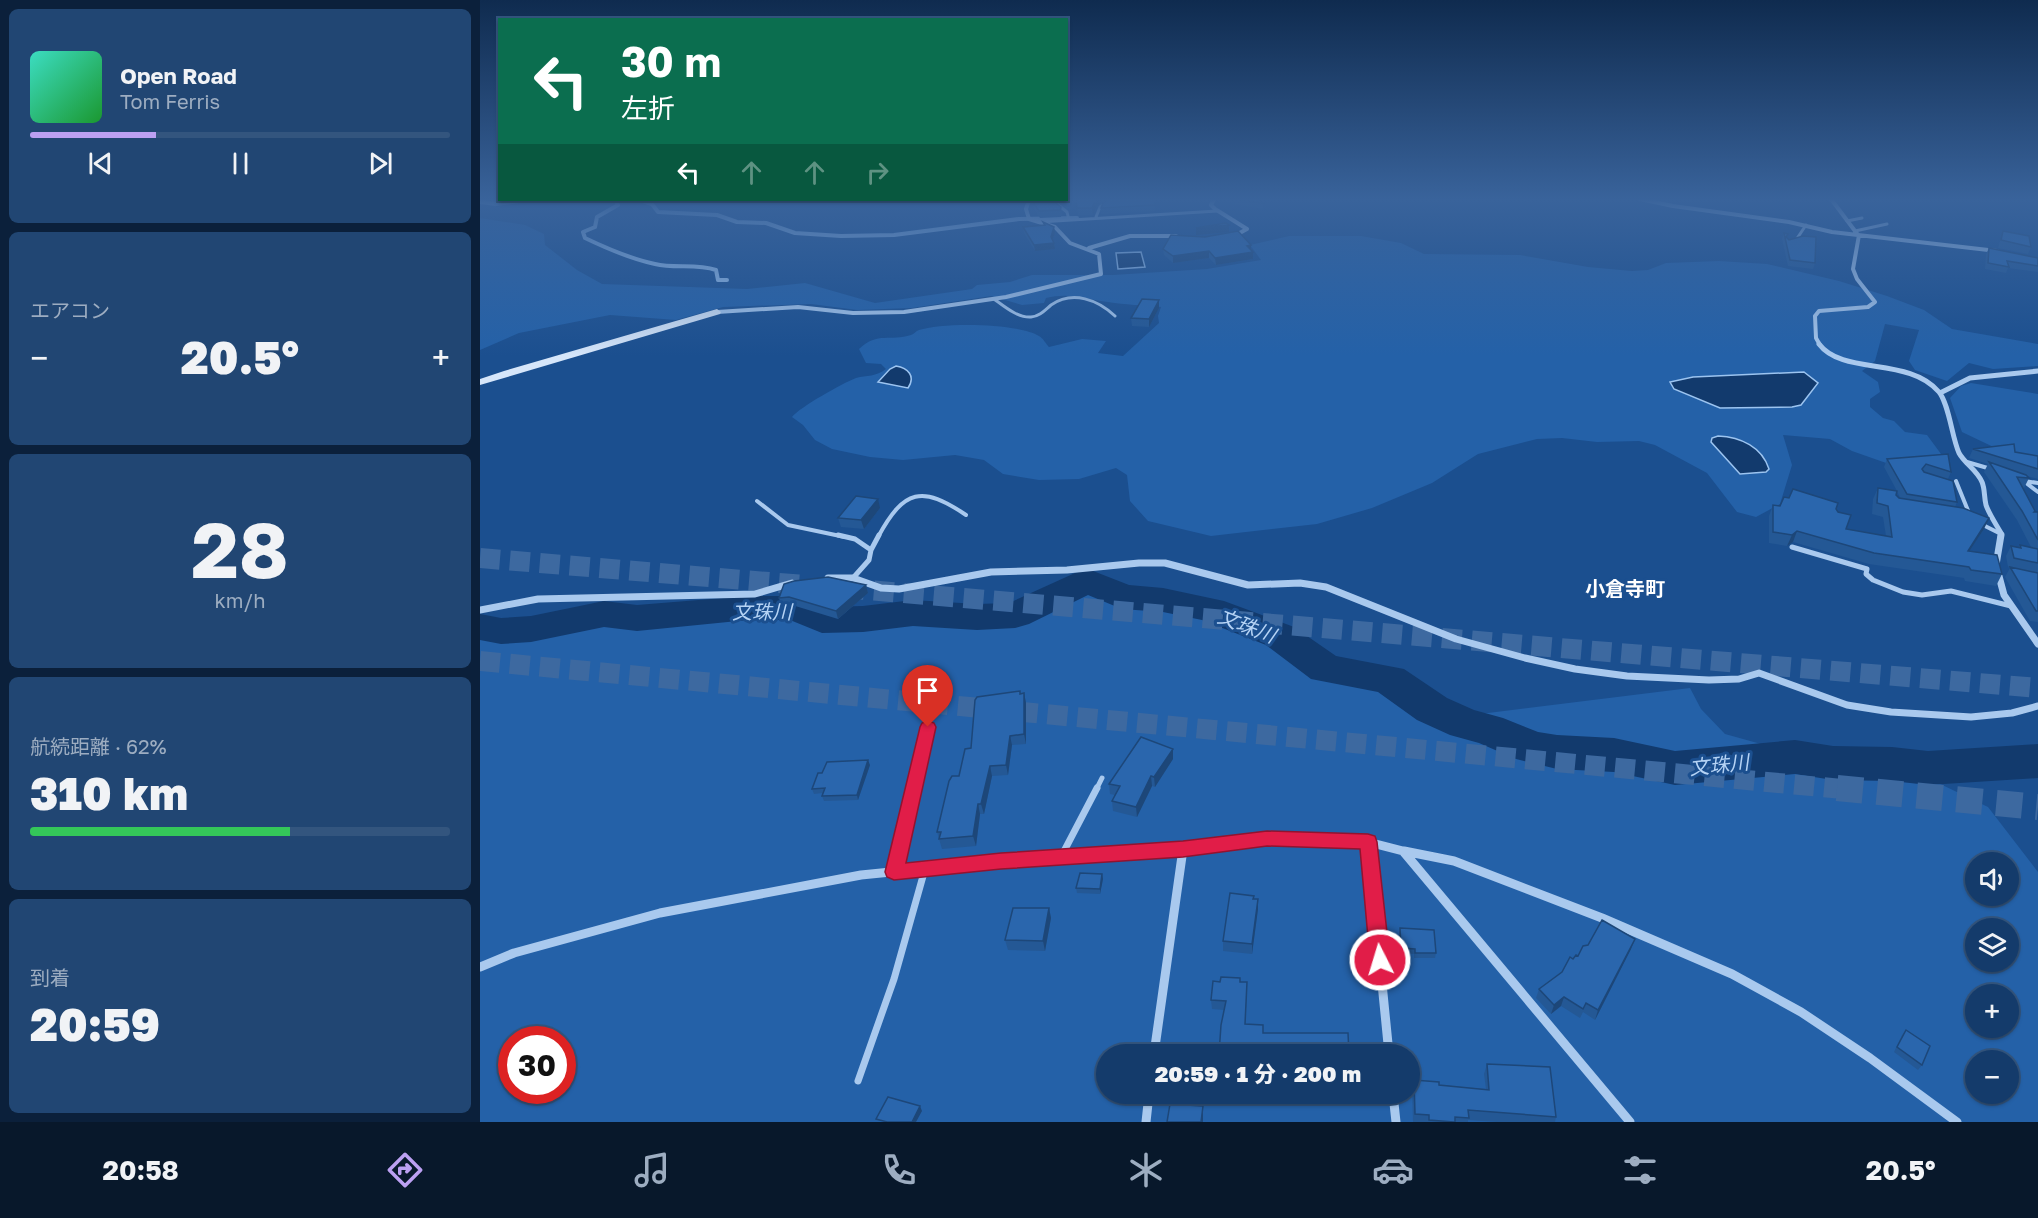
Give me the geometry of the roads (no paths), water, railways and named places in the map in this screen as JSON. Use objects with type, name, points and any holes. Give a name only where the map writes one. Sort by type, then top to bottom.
[{"type":"street","points":[[480,382],[717,312],[798,308],[853,313],[890,313],[993,299],[1051,285],[1079,281],[1101,274],[1099,254],[1092,251]]},
{"type":"street","points":[[1854,251],[1851,268],[1857,279],[1871,293],[1875,302],[1868,307],[1819,311],[1815,316],[1816,338],[1820,346],[1837,357],[1860,364],[1897,369],[1914,374],[1940,393],[1960,455],[1976,471],[1983,484],[1986,505],[2001,534],[1997,570],[2004,595],[2038,644]]},
{"type":"street","points":[[1994,251],[1999,252]]},
{"type":"street","points":[[1940,393],[1970,378],[2038,371]]},
{"type":"street","points":[[816,579],[853,578],[881,588],[899,589],[991,572],[1067,570],[1139,563],[1165,563],[1248,585],[1300,583],[1326,587],[1474,645],[1600,672],[1637,677],[1715,681],[1743,680],[1759,672],[1847,705],[1891,712],[1971,717],[2012,713],[2038,706]]},
{"type":"street","points":[[480,610],[538,598],[755,594],[805,580]]},
{"type":"street","points":[[480,967],[514,953],[660,913],[861,875],[1183,849],[1267,838],[1368,842],[1454,861],[1602,918],[1732,974],[1801,1012],[1860,1051],[1957,1122]]},
{"type":"street","points":[[1368,842],[1388,1044]]},
{"type":"street","points":[[1155,1044],[1183,849]]},
{"type":"street","points":[[1403,851],[1630,1122]]},
{"type":"street","points":[[1146,1122],[1148,1104]]},
{"type":"street","points":[[1394,1104],[1396,1122]]},
{"type":"lane","points":[[993,299],[1025,317],[1038,316],[1054,304],[1078,297],[1098,303],[1115,316]]},
{"type":"lane","points":[[1967,462],[1997,470]]},
{"type":"lane","points":[[2012,476],[2038,483]]},
{"type":"lane","points":[[1956,481],[1971,517],[1960,515]]},
{"type":"lane","points":[[2024,481],[2038,492]]},
{"type":"lane","points":[[1949,484],[1958,487]]},
{"type":"lane","points":[[853,578],[869,560],[871,549],[892,515],[902,504],[914,497],[933,495],[966,516]]},
{"type":"lane","points":[[757,501],[788,525],[855,539],[871,549]]},
{"type":"lane","points":[[1977,521],[2001,534]]},
{"type":"lane","points":[[1792,547],[1867,569],[1866,574],[1873,580],[1903,592],[1922,595],[1951,591],[2011,606]]},
{"type":"lane","points":[[1997,570],[2007,572]]},
{"type":"lane","points":[[894,872],[928,727]]},
{"type":"lane","points":[[1062,857],[1102,778]]},
{"type":"lane","points":[[858,1081],[894,979],[925,869]]},
{"type":"waterway","points":[[616,251],[646,262],[716,270],[718,280],[727,280]]},
{"type":"waterway","name":"文珠川","points":[[480,627],[501,631],[531,629],[604,614],[637,618],[748,608],[796,608],[822,620],[863,619],[913,613],[977,617],[1015,615],[1088,581],[1122,597],[1163,600],[1211,610],[1280,636],[1325,669],[1389,679],[1432,709],[1465,724],[1488,729],[1532,747],[1557,752],[1614,755],[1675,768],[1795,757],[1833,763],[1892,764],[1928,768],[2038,761]]},
{"type":"tunnel","points":[[480,558],[804,585]]},
{"type":"tunnel","points":[[844,588],[2038,688]]},
{"type":"tunnel","points":[[480,661],[1853,790]]},
{"type":"tunnel","points":[[1837,788],[2038,807]]},
{"type":"district","name":"小倉寺町","points":[[1625,588]]}]
